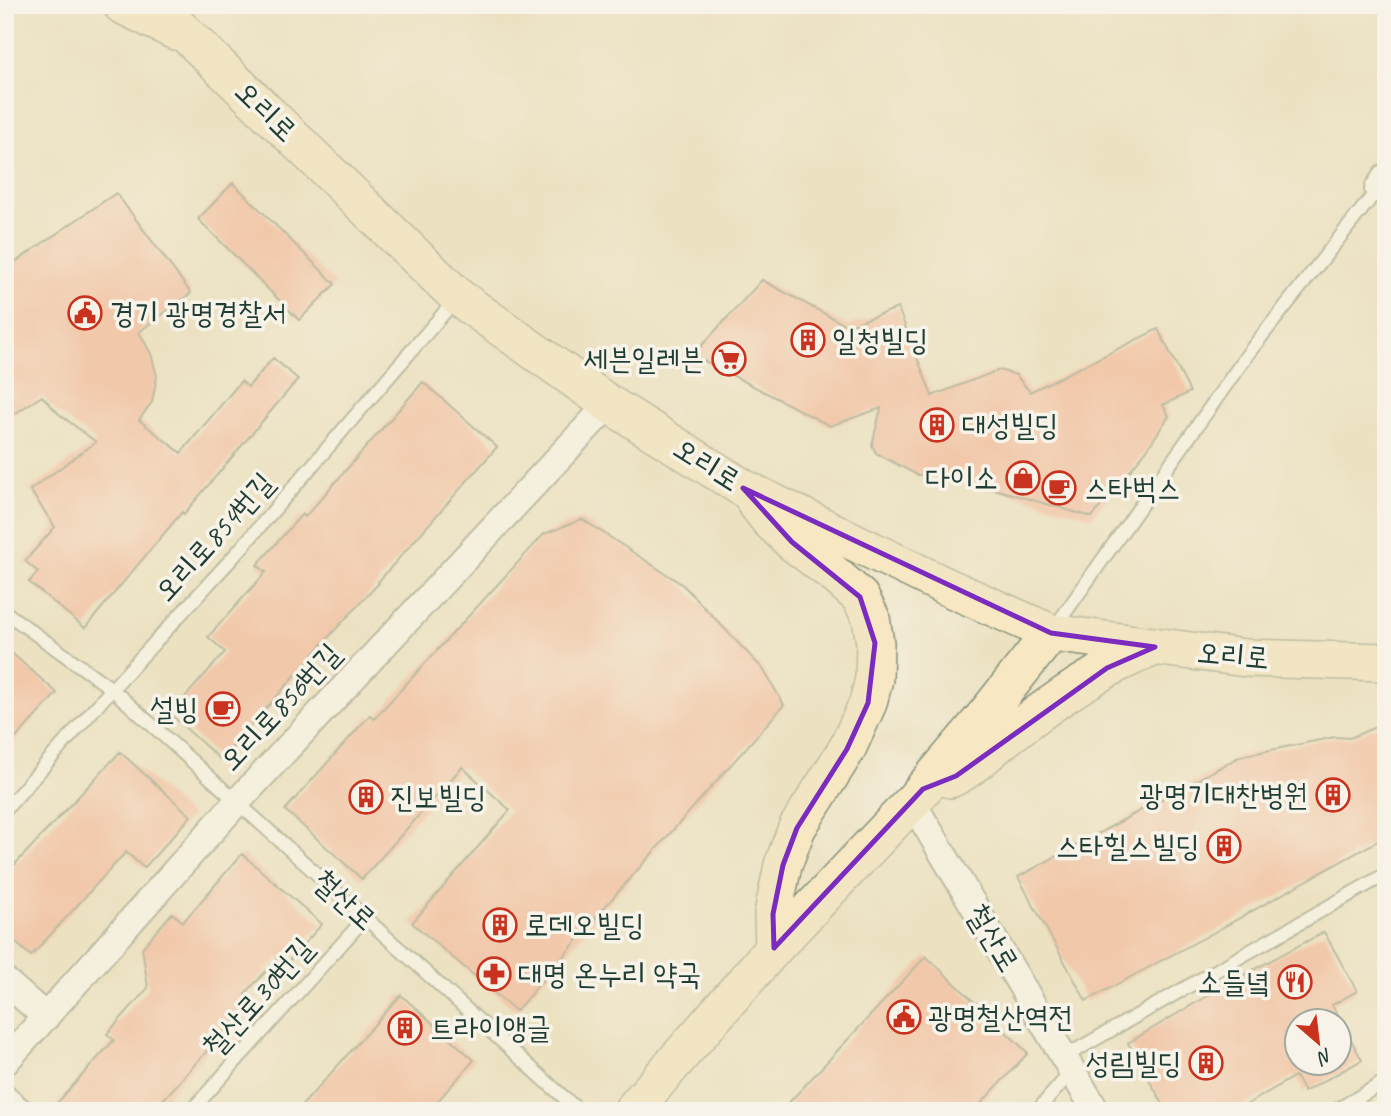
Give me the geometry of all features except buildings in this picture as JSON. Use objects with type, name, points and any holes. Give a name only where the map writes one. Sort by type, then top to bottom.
[{"type":"main road","points":[[122,5],[190,38]]},
{"type":"main road","name":"오리로","points":[[156,5],[458,297],[609,404],[744,488],[945,586],[1051,633],[1246,659],[1386,662]]},
{"type":"main road","points":[[744,488],[769,520],[792,542],[860,597],[871,618],[875,643],[874,679],[868,703],[847,749],[797,828],[783,865],[773,914],[774,948]]},
{"type":"main road","points":[[632,1111],[774,948],[917,795],[1051,633]]},
{"type":"main road","points":[[917,795],[956,776],[1033,718],[1107,668],[1155,647]]},
{"type":"street","name":"오리로856번길","points":[[5,1062],[237,802],[609,404]]},
{"type":"street","name":"철산로","points":[[917,795],[1096,1111]]},
{"type":"street","points":[[5,981],[46,1017]]},
{"type":"street","points":[[5,1099],[19,1111]]},
{"type":"lane","points":[[1051,633],[1250,351],[1382,183]]},
{"type":"lane","name":"오리로854번길","points":[[5,810],[236,554],[458,297]]},
{"type":"lane","name":"철산로","points":[[5,612],[112,689],[579,1111]]},
{"type":"lane","points":[[1037,1111],[1068,1064],[1386,874]]},
{"type":"lane","name":"철산로30번길","points":[[191,1111],[365,918]]},
{"type":"lane","points":[[1335,1111],[1386,1081]]},
{"type":"highlighted area","points":[[743,488],[1051,633],[1155,647],[1107,668],[956,776],[923,789],[774,948],[773,914],[783,865],[797,828],[847,749],[868,703],[875,643],[860,597],[792,542]]},
{"type":"place","name":"경기 광명경찰서","points":[[85,313]]},
{"type":"place","name":"일청빌딩","points":[[808,340]]},
{"type":"place","name":"세븐일레븐","points":[[729,359]]},
{"type":"place","name":"대성빌딩","points":[[937,425]]},
{"type":"place","name":"다이소","points":[[1023,478]]},
{"type":"place","name":"스타벅스","points":[[1059,488]]},
{"type":"place","name":"설빙","points":[[223,709]]},
{"type":"place","name":"광명기대찬병원","points":[[1333,795]]},
{"type":"place","name":"진보빌딩","points":[[366,797]]},
{"type":"place","name":"스타힐스빌딩","points":[[1224,846]]},
{"type":"place","name":"로데오빌딩","points":[[500,925]]},
{"type":"place","name":"대명 온누리 약국","points":[[494,974]]},
{"type":"place","name":"소들녘","points":[[1295,982]]},
{"type":"place","name":"광명철산역전","points":[[904,1017]]},
{"type":"place","name":"트라이앵글","points":[[405,1028]]},
{"type":"place","name":"성림빌딩","points":[[1206,1063]]}]
